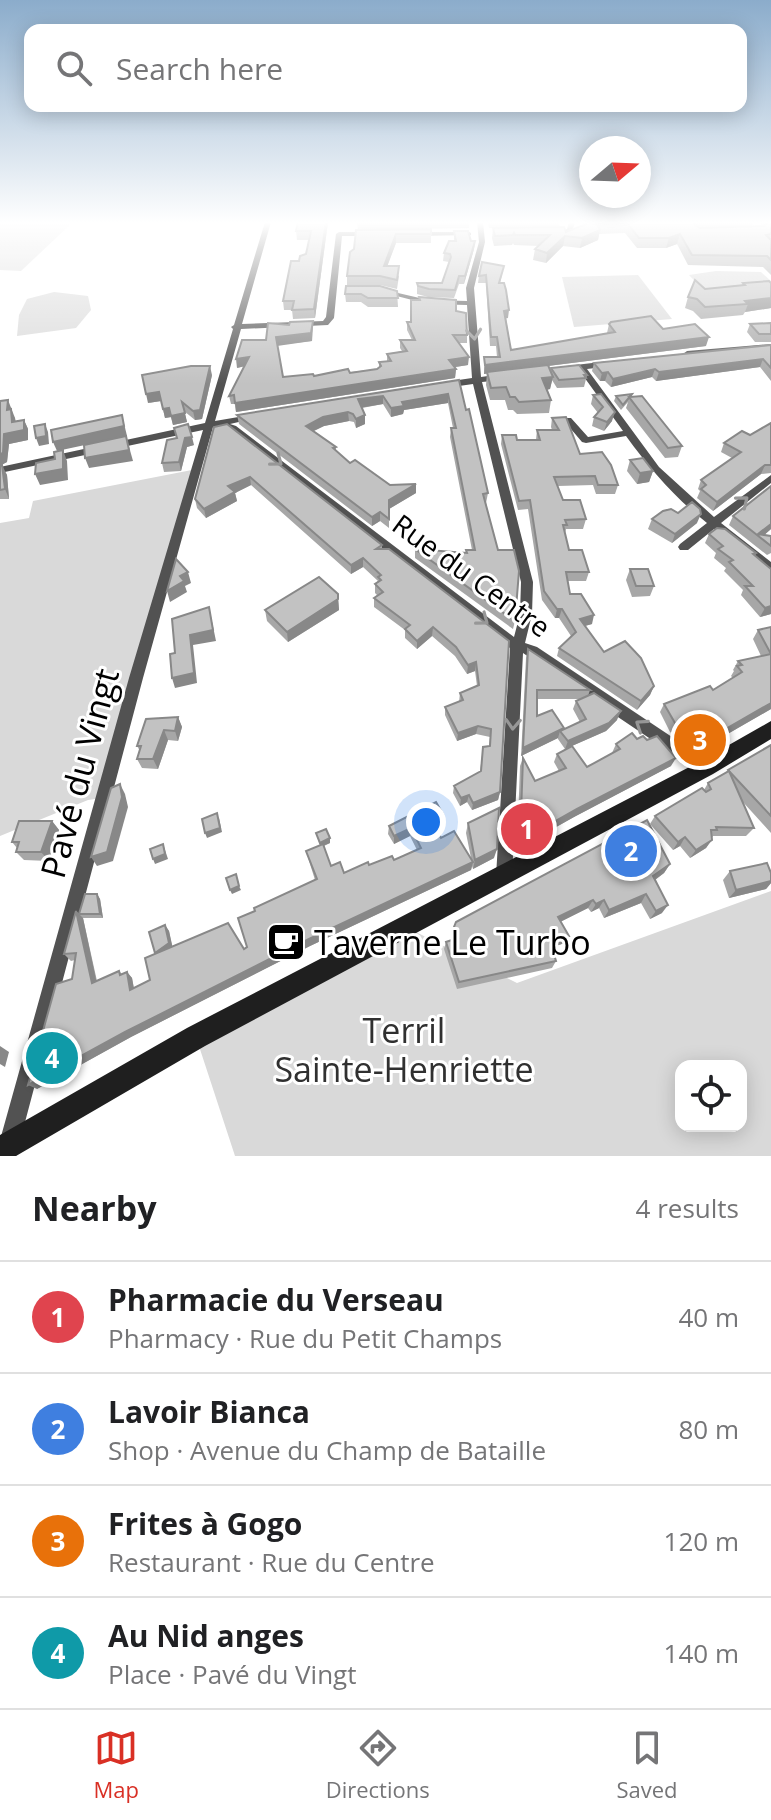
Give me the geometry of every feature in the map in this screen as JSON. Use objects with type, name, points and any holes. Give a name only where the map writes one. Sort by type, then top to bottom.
[{"type":"street","name":"Pavé du Vingt","points":[[6,1149],[102,798],[212,422],[251,276]]},
{"type":"street","points":[[235,327],[325,323],[330,318],[335,276]]},
{"type":"street","points":[[473,276],[470,303],[477,380],[527,582],[525,628],[517,646],[504,876]]},
{"type":"street","points":[[334,290],[349,290]]},
{"type":"street","points":[[365,290],[380,290],[428,302],[470,303]]},
{"type":"street","points":[[674,355],[771,347]]},
{"type":"street","points":[[552,371],[627,361]]},
{"type":"street","points":[[581,367],[655,469],[715,524],[771,568]]},
{"type":"street","points":[[430,388],[507,376]]},
{"type":"street","points":[[0,470],[212,422],[259,415]]},
{"type":"street","points":[[568,420],[586,440],[629,433]]},
{"type":"street","name":"Rue du Centre","points":[[212,422],[226,423],[517,646],[532,651],[706,768]]},
{"type":"street","points":[[684,547],[771,478]]},
{"type":"street","points":[[6,1149],[196,1037],[706,768],[771,729]]},
{"type":"green space","points":[[639,276],[672,319],[574,327],[562,277]]},
{"type":"green space","points":[[690,276],[765,276],[771,281],[771,287],[725,313]]},
{"type":"green space","points":[[54,292],[88,296],[91,310],[76,328],[17,336],[19,315],[27,299]]},
{"type":"green space","points":[[197,469],[102,798],[88,800],[0,836],[0,523],[29,518],[33,501]]},
{"type":"green space","name":"Terril Sainte-Henriette","points":[[771,891],[771,1156],[235,1156],[196,1037],[406,927],[517,983]]},
{"type":"building","points":[[288,276],[319,276],[314,309],[292,310],[294,301],[283,301]]},
{"type":"building","points":[[444,276],[465,276],[459,276],[455,290],[429,289],[417,283],[442,283]]},
{"type":"building","points":[[486,276],[501,276],[499,283],[504,283],[509,310],[504,311],[511,350],[615,332],[609,324],[611,322],[651,316],[663,329],[695,324],[709,337],[485,365],[484,357],[500,357],[497,337],[491,337]]},
{"type":"building","points":[[695,280],[705,289],[769,281],[771,298],[745,301],[748,304],[705,307],[697,299],[688,297]]},
{"type":"building","points":[[346,286],[380,286],[397,291],[398,298],[345,294]]},
{"type":"building","points":[[419,297],[456,300],[456,311],[466,313],[467,335],[453,335],[469,357],[449,360],[456,369],[235,403],[234,395],[229,396],[249,357],[236,359],[242,340],[266,340],[268,323],[289,325],[290,322],[313,321],[311,333],[276,337],[283,377],[314,376],[348,369],[350,373],[377,369],[381,366],[379,362],[391,361],[387,354],[407,351],[400,340],[415,340],[407,322],[411,322],[411,300],[420,300]]},
{"type":"building","points":[[771,323],[771,334],[759,334],[750,324]]},
{"type":"building","points":[[771,345],[771,368],[763,359],[659,372],[655,369],[613,379],[608,372],[602,373],[594,363]]},
{"type":"building","points":[[548,365],[553,377],[542,378],[551,400],[519,402],[515,397],[510,397],[506,387],[491,388],[487,372]]},
{"type":"building","points":[[579,365],[586,378],[559,380],[551,368]]},
{"type":"building","points":[[191,366],[210,366],[200,410],[193,411],[182,402],[185,413],[171,416],[169,408],[163,409],[159,392],[146,394],[142,375]]},
{"type":"building","points":[[459,380],[466,410],[469,409],[488,493],[483,494],[498,550],[514,550],[519,571],[515,621],[415,549],[467,553],[466,550],[475,550],[451,428],[456,428],[448,394],[402,402],[404,406],[391,408],[383,396],[358,399],[365,415],[356,419],[348,412],[323,417],[306,426],[336,447],[333,448],[350,463],[355,460],[390,485],[416,484],[389,500],[389,519],[380,512],[372,517],[237,415]]},
{"type":"building","points":[[601,394],[615,412],[607,422],[594,417],[603,407],[593,395]]},
{"type":"building","points":[[632,394],[623,405],[616,396]]},
{"type":"building","points":[[642,396],[682,446],[668,448],[629,397]]},
{"type":"building","points":[[8,400],[7,410],[11,409],[12,422],[24,420],[24,430],[4,434],[3,453],[0,454],[0,401]]},
{"type":"building","points":[[122,415],[124,426],[53,442],[51,430]]},
{"type":"building","points":[[566,417],[580,454],[602,452],[611,465],[618,485],[598,485],[595,476],[554,477],[563,500],[580,500],[586,519],[565,520],[567,525],[563,525],[569,550],[582,550],[589,572],[566,572],[570,594],[581,594],[594,615],[580,619],[604,652],[625,641],[641,658],[654,686],[641,701],[559,648],[576,632],[562,609],[557,609],[544,591],[530,500],[519,501],[502,435],[516,435],[517,440],[540,440],[537,430],[559,430],[552,418]]},
{"type":"building","points":[[771,423],[771,465],[765,465],[717,502],[701,489],[706,485],[701,480],[741,452],[724,443],[742,431],[750,435]]},
{"type":"building","points":[[45,424],[46,436],[36,438],[34,426]]},
{"type":"building","points":[[188,424],[192,437],[185,438],[179,462],[162,463],[167,440],[177,438],[174,428]]},
{"type":"building","points":[[227,424],[382,545],[376,549],[389,549],[509,641],[500,792],[473,803],[469,795],[461,798],[454,786],[481,771],[483,747],[490,746],[491,729],[478,726],[458,733],[445,707],[463,700],[460,693],[479,685],[476,662],[468,665],[456,647],[433,627],[417,641],[405,629],[410,625],[374,598],[383,592],[375,584],[381,580],[378,577],[381,575],[363,558],[351,565],[250,477],[228,486],[235,492],[204,509],[195,499],[214,427]]},
{"type":"building","points":[[126,436],[129,450],[85,458],[84,445]]},
{"type":"building","points":[[63,450],[63,469],[35,474],[36,463],[55,459],[54,452]]},
{"type":"building","points":[[643,458],[653,471],[640,473],[630,460]]},
{"type":"building","points":[[0,466],[5,489],[0,490]]},
{"type":"building","points":[[771,486],[771,524],[758,534],[771,536],[771,546],[733,516]]},
{"type":"building","points":[[692,502],[701,514],[675,534],[652,519],[671,509],[678,513]]},
{"type":"building","points":[[717,528],[725,529],[771,569],[771,606],[765,608],[745,586],[753,586],[729,562],[733,560],[718,549],[723,546],[709,534]]},
{"type":"building","points":[[176,559],[188,572],[180,576],[184,581],[167,591]]},
{"type":"building","points":[[630,569],[648,569],[654,586],[636,586]]},
{"type":"building","points":[[319,577],[338,594],[338,599],[287,632],[265,610]]},
{"type":"building","points":[[209,607],[213,630],[190,635],[194,673],[172,678],[170,654],[175,653],[172,619]]},
{"type":"building","points":[[771,627],[771,654],[758,630]]},
{"type":"building","points":[[528,649],[590,690],[537,690],[537,716],[552,710],[564,728],[523,748]]},
{"type":"building","points":[[771,654],[771,703],[703,742],[675,723],[664,704],[710,686],[713,690],[742,672],[737,666],[742,665],[738,661]]},
{"type":"building","points":[[594,693],[621,711],[609,723],[568,741],[560,731],[586,719],[576,701]]},
{"type":"building","points":[[178,717],[175,731],[164,730],[153,759],[137,759],[141,746],[137,746],[146,719]]},
{"type":"building","points":[[632,733],[637,739],[643,736],[647,740],[657,736],[676,758],[520,841],[523,758],[535,781],[566,768],[557,754],[572,746],[587,767],[620,749],[616,744]]},
{"type":"building","points":[[771,745],[771,816],[728,770]]},
{"type":"building","points":[[729,771],[754,828],[716,827],[717,830],[711,830],[712,840],[696,850],[685,837],[678,842],[655,816],[702,788],[706,792],[711,789],[708,783]]},
{"type":"building","points":[[120,784],[122,797],[107,852],[91,857],[111,788]]},
{"type":"building","points":[[436,802],[443,814],[431,819],[441,838],[454,831],[473,862],[309,939],[28,1085],[56,984],[72,979],[76,953],[64,954],[76,911],[92,983],[119,971],[120,975],[127,972],[130,990],[150,980],[145,958],[228,923],[244,949],[247,947],[238,918],[317,879],[306,851],[323,844],[331,866],[340,862],[344,873],[368,862],[369,865],[392,856],[394,860],[421,848],[411,828],[394,836],[389,826]]},
{"type":"building","points":[[499,808],[497,849],[475,860],[468,823]]},
{"type":"building","points":[[217,813],[220,828],[205,833],[202,819]]},
{"type":"building","points":[[647,820],[670,864],[653,876],[668,905],[656,911],[646,894],[609,910],[604,900],[596,904],[593,900],[558,917],[569,936],[550,941],[556,961],[459,982],[446,942],[458,938],[454,927],[456,922]]},
{"type":"building","points":[[19,821],[52,821],[41,852],[16,852],[19,842],[12,842]]},
{"type":"building","points":[[326,829],[330,838],[320,843],[316,833]]},
{"type":"building","points":[[163,844],[165,854],[153,859],[150,849]]},
{"type":"building","points":[[767,863],[771,881],[736,890],[730,871]]},
{"type":"building","points":[[236,874],[239,886],[230,890],[226,878]]},
{"type":"building","points":[[85,894],[97,894],[100,914],[79,914]]},
{"type":"building","points":[[165,925],[169,943],[155,953],[149,932]]},
{"type":"place","name":"Frites à Gogo","points":[[700,740]]},
{"type":"place","name":"Pharmacie du Verseau","points":[[527,829]]},
{"type":"place","name":"Lavoir Bianca","points":[[631,851]]},
{"type":"place","name":"Taverne Le Turbo","points":[[286,942]]},
{"type":"place","name":"Au Nid anges","points":[[52,1058]]}]
